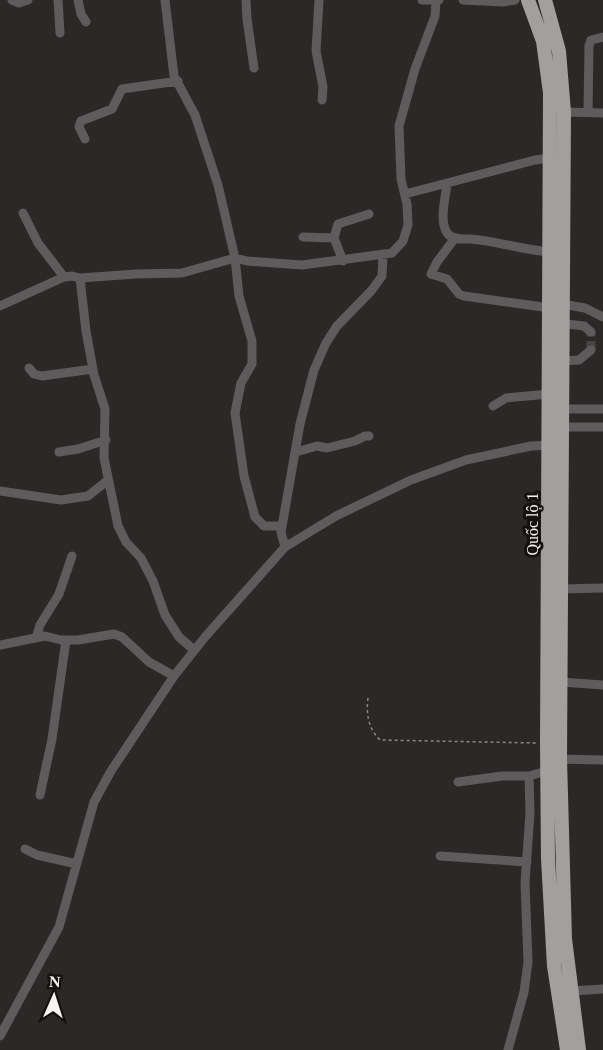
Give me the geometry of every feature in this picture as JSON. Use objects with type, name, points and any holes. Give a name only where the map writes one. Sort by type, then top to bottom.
[{"type":"highway","name":"Quốc lộ 1","points":[[528,0],[543,41],[548,69],[550,252],[556,306]]},
{"type":"highway","name":"Quốc lộ 1","points":[[545,0],[559,51],[564,112],[556,323],[549,394],[555,445],[561,589],[561,682],[551,763],[548,859],[552,943],[572,1045]]},
{"type":"highway","name":"Quốc lộ 1","points":[[556,323],[562,361],[562,426],[555,445],[547,743],[551,763],[571,991],[572,1045]]},
{"type":"street","points":[[12,0],[19,3],[28,0]]},
{"type":"street","points":[[58,0],[60,33]]},
{"type":"street","points":[[78,0],[81,14],[86,22]]},
{"type":"street","points":[[165,0],[174,76],[195,115],[218,185],[235,258],[239,296],[252,341],[252,364],[241,383],[235,413],[244,476],[255,517],[264,526],[282,526]]},
{"type":"street","points":[[246,0],[254,68]]},
{"type":"street","points":[[319,0],[316,51],[323,87],[322,100]]},
{"type":"street","points":[[0,306],[72,276],[80,278],[182,273],[235,258],[302,265],[392,253],[403,241],[408,225],[400,170],[399,126],[415,69],[435,16],[438,0],[422,0]]},
{"type":"street","points":[[463,0],[502,2],[515,0]]},
{"type":"street","points":[[588,112],[589,46],[591,40],[603,37]]},
{"type":"street","points":[[84,139],[79,127],[81,121],[112,109],[122,89],[178,81]]},
{"type":"street","points":[[564,112],[603,113]]},
{"type":"street","points":[[405,194],[550,158]]},
{"type":"street","points":[[447,183],[443,214],[449,236],[550,252]]},
{"type":"street","points":[[23,213],[38,243],[64,278]]},
{"type":"street","points":[[343,261],[334,238],[338,224],[369,214]]},
{"type":"street","points":[[303,237],[334,238]]},
{"type":"street","points":[[455,238],[436,262],[431,274],[447,279],[459,294],[585,308],[603,317]]},
{"type":"street","points":[[285,547],[281,532],[282,526],[300,424],[315,370],[326,343],[337,326],[372,290],[382,276],[384,255]]},
{"type":"street","points":[[80,278],[93,369],[105,409],[105,458],[118,526],[126,542],[141,558],[153,581],[165,615],[179,636],[194,650]]},
{"type":"street","points":[[556,323],[584,326],[591,332]]},
{"type":"street","points":[[562,361],[579,360],[591,350]]},
{"type":"street","points":[[29,368],[34,374],[42,376],[93,369]]},
{"type":"street","points":[[493,406],[506,398],[549,394]]},
{"type":"street","points":[[562,409],[603,409]]},
{"type":"street","points":[[562,426],[603,427]]},
{"type":"street","points":[[296,452],[317,446],[327,448],[369,436]]},
{"type":"street","points":[[59,452],[78,450],[106,440]]},
{"type":"street","points":[[0,1036],[59,927],[94,802],[111,771],[194,650],[285,547],[336,516],[411,480],[466,460],[531,446],[555,445]]},
{"type":"street","points":[[0,491],[61,500],[88,496],[108,480]]},
{"type":"street","points":[[36,638],[40,626],[59,594],[72,556]]},
{"type":"street","points":[[561,589],[603,588]]},
{"type":"street","points":[[0,645],[45,636],[78,640],[114,634],[122,637],[149,662],[174,676]]},
{"type":"street","points":[[40,795],[52,739],[66,640]]},
{"type":"street","points":[[561,682],[603,685]]},
{"type":"street","points":[[458,782],[502,776],[528,776],[551,763],[603,760]]},
{"type":"street","points":[[508,1050],[524,993],[528,962],[525,883],[530,813],[528,776]]},
{"type":"street","points":[[25,849],[37,855],[77,864]]},
{"type":"street","points":[[440,856],[526,862]]},
{"type":"street","points":[[571,991],[603,989]]},
{"type":"path","points":[[368,698],[366,713],[371,727],[380,740],[547,743]]},
{"type":"tunnel","points":[[591,332],[591,350]]}]
